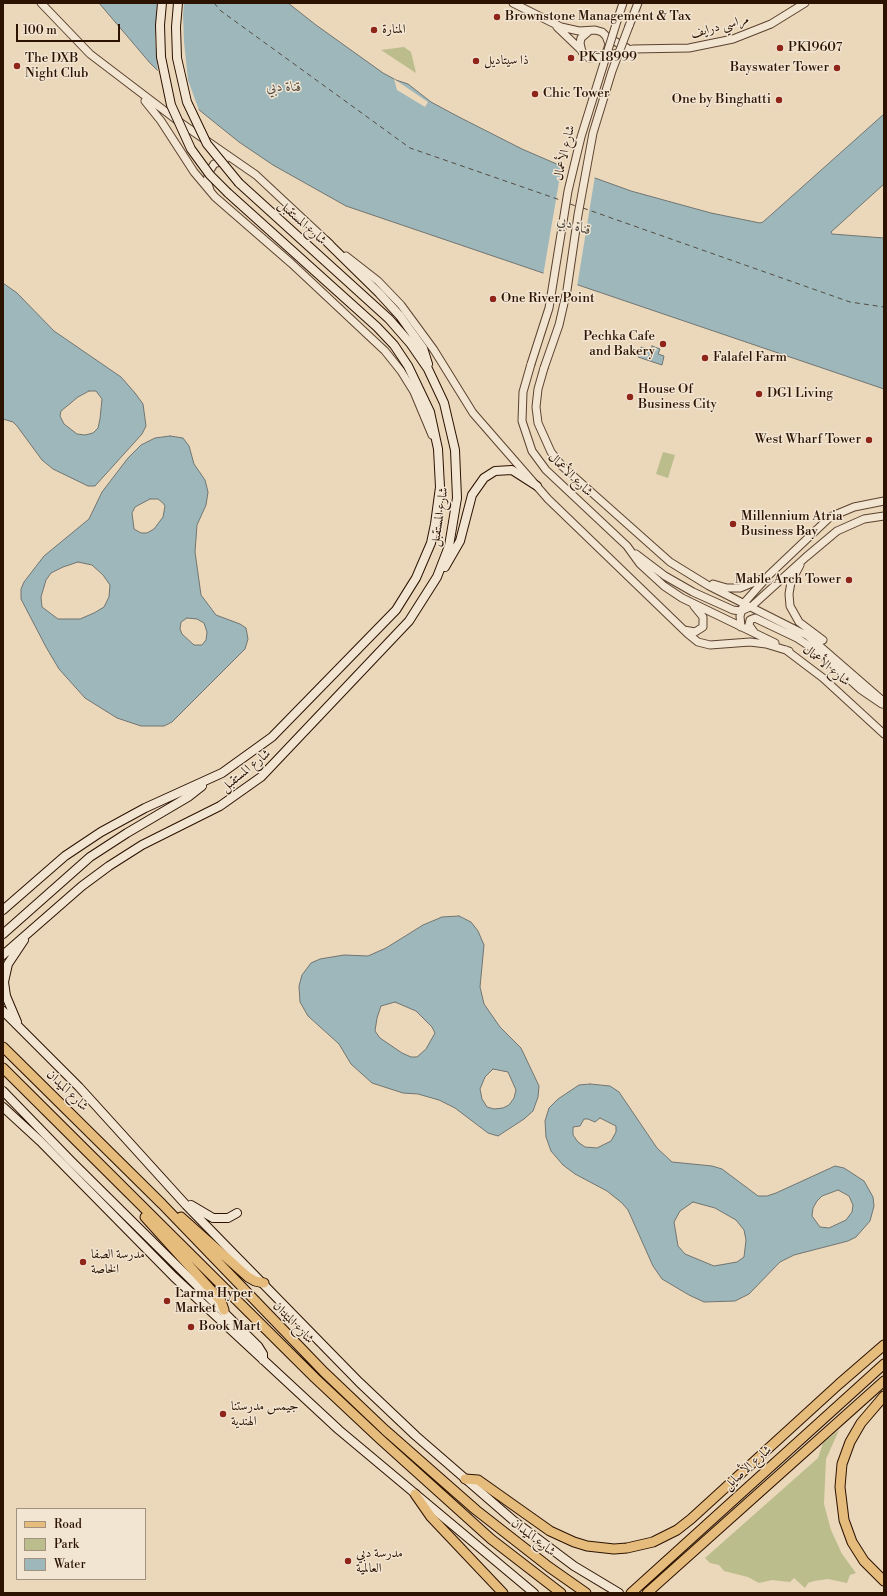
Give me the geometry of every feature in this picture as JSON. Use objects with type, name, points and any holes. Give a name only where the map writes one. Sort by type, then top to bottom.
[{"type":"main road","name":"شارع المستقبل","points":[[3,910],[65,856],[100,832],[145,808],[208,780],[248,756],[283,727],[384,624],[407,594],[424,560],[435,524],[440,487],[438,449],[435,430],[423,394],[408,366],[394,345],[368,318],[228,193],[210,175],[191,149],[171,105],[161,57],[160,30],[162,3]]},
{"type":"main road","name":"شارع المستقبل","points":[[3,955],[82,886],[123,856],[220,806],[261,777],[398,634],[419,607],[437,577],[444,561],[453,530],[457,498],[457,466],[449,418],[440,391],[428,369],[410,343],[389,319],[239,183],[207,144],[187,102],[177,58],[176,27],[178,3]]},
{"type":"main road","points":[[326,241],[400,316],[422,348],[427,358],[428,369]]},
{"type":"main road","points":[[437,577],[448,564],[456,549],[472,495],[484,478],[495,471],[512,470],[537,486]]},
{"type":"main road","points":[[3,934],[90,858],[127,833],[188,797],[208,780]]},
{"type":"main road","points":[[18,1026],[6,996],[4,982],[5,973],[8,964],[32,929]]},
{"type":"main road","points":[[3,1011],[79,1087],[186,1205],[264,1283],[359,1382],[416,1436],[514,1521],[555,1552],[619,1593]]},
{"type":"main road","name":"شارع الميدان","points":[[6,1050],[162,1204],[313,1362],[385,1430],[482,1515],[549,1567],[586,1593]]},
{"type":"main road","name":"شارع الميدان","points":[[3,1068],[315,1378],[491,1539],[536,1576],[561,1593]]},
{"type":"main road","points":[[3,1092],[77,1167],[224,1310],[260,1348],[263,1360]]},
{"type":"main road","points":[[3,1107],[40,1141],[174,1276],[263,1360],[340,1430],[534,1593]]},
{"type":"main road","points":[[127,1192],[128,1198],[132,1203],[221,1301],[224,1310]]},
{"type":"main road","points":[[162,1204],[173,1209],[248,1277],[264,1283]]},
{"type":"main road","points":[[186,1205],[192,1206],[213,1218],[228,1218],[237,1213]]},
{"type":"main road","points":[[465,1479],[474,1478],[478,1480],[550,1531],[574,1542],[594,1547],[614,1549],[640,1546],[653,1542],[677,1530],[691,1519],[884,1345]]},
{"type":"main road","name":"شارع الأصايل","points":[[631,1593],[884,1364]]},
{"type":"main road","name":"شارع الأصايل","points":[[647,1593],[884,1381]]},
{"type":"main road","points":[[884,1396],[861,1423],[850,1442],[842,1464],[840,1487],[844,1520],[852,1542],[864,1561],[884,1581]]},
{"type":"main road","points":[[415,1494],[431,1518],[503,1593]]},
{"type":"street","points":[[41,3],[82,48],[134,89],[263,181],[326,241],[378,281],[401,304],[434,350],[473,413],[537,486],[576,527],[684,630],[698,642],[710,645],[750,642],[766,644],[788,651]]},
{"type":"street","points":[[513,3],[552,23],[570,29],[599,31],[606,36],[608,48],[602,57],[589,58],[552,23]]},
{"type":"street","name":"شارع الأعمال","points":[[623,3],[581,137],[568,191],[549,308],[523,392],[522,411],[524,428],[532,451],[552,476],[627,546],[640,564],[656,579],[673,592],[692,603],[741,626],[788,651],[823,678],[884,734]]},
{"type":"street","name":"شارع الأعمال","points":[[638,3],[612,71],[593,133],[578,214],[567,290],[559,325],[538,389],[536,407],[538,423],[551,452],[570,474],[653,548],[694,578],[752,606],[808,636],[863,682],[884,702]]},
{"type":"street","name":"مراسي درايف","points":[[602,57],[633,50],[689,48],[733,39],[775,22],[805,3]]},
{"type":"street","points":[[580,49],[581,38],[589,31]]},
{"type":"street","name":"مراسي درايف","points":[[606,36],[619,45],[633,50]]},
{"type":"street","points":[[134,89],[155,113],[187,162],[210,191],[243,222],[297,268],[385,351],[401,371],[414,392],[438,449]]},
{"type":"street","points":[[210,191],[207,181],[208,172],[214,164],[223,160],[233,160]]},
{"type":"street","points":[[741,626],[741,611],[744,603],[769,575],[830,518],[854,507],[884,501]]},
{"type":"street","points":[[627,546],[665,576],[693,592],[733,610],[741,611],[752,606],[828,537],[846,526],[864,519],[884,516]]},
{"type":"street","points":[[806,557],[791,582],[789,600],[792,612],[799,622],[832,648],[863,682]]},
{"type":"street","points":[[694,578],[721,587],[734,588],[752,584],[769,575]]},
{"type":"street","points":[[684,630],[698,632],[704,624],[703,617],[692,603]]},
{"type":"street","points":[[758,635],[749,625],[750,620],[755,618],[805,642],[860,689],[884,705]]},
{"type":"green space","points":[[404,47],[411,52],[416,73],[381,50]]},
{"type":"green space","points":[[663,452],[675,455],[668,478],[656,474]]},
{"type":"green space","points":[[839,1430],[826,1459],[824,1504],[831,1530],[842,1554],[856,1573],[850,1575],[847,1583],[828,1579],[808,1583],[805,1588],[794,1578],[790,1582],[772,1580],[759,1583],[748,1577],[724,1571],[719,1565],[710,1563],[705,1558],[818,1458],[823,1443]]},
{"type":"water","name":"قناة دبي","points":[[99,3],[288,3],[383,73],[408,84],[431,102],[522,149],[559,165],[631,191],[711,213],[760,223],[763,222],[884,114],[884,184],[831,232],[832,234],[884,238],[884,389],[346,206],[273,165],[239,142],[193,105],[150,63]]},
{"type":"water","points":[[3,283],[17,293],[54,331],[121,377],[143,404],[146,426],[142,434],[95,486],[88,486],[53,469],[42,460],[13,422],[3,419]],"holes":[[[89,391],[96,391],[102,399],[98,428],[93,433],[85,435],[77,434],[64,424],[60,416],[61,411],[78,397]]]},
{"type":"water","points":[[652,346],[660,349],[658,354],[664,356],[662,365],[638,357],[641,347],[651,350]]},
{"type":"water","points":[[170,436],[183,438],[189,446],[194,464],[205,480],[208,492],[206,505],[197,525],[195,552],[201,595],[216,615],[240,624],[246,628],[248,639],[245,649],[172,722],[164,726],[141,726],[117,718],[85,698],[59,669],[21,599],[21,589],[24,582],[44,556],[89,519],[102,492],[128,458],[141,445],[155,438]],"holes":[[[150,499],[158,499],[163,503],[165,506],[163,517],[154,529],[147,533],[141,533],[134,529],[132,513],[135,507]],[[78,562],[92,565],[103,575],[110,585],[109,597],[104,607],[80,619],[58,619],[42,607],[41,597],[46,580],[51,573]],[[187,618],[197,619],[204,623],[207,632],[206,640],[202,645],[194,645],[182,634],[180,629],[181,622]]]},
{"type":"water","points":[[459,916],[471,922],[478,931],[484,945],[480,987],[484,1004],[500,1027],[521,1048],[539,1086],[538,1097],[533,1111],[524,1119],[498,1136],[488,1133],[455,1108],[439,1100],[418,1094],[403,1093],[372,1083],[351,1064],[339,1044],[308,1016],[300,1002],[299,986],[302,975],[311,963],[320,959],[344,955],[368,956],[386,948],[423,925],[442,917]],"holes":[[[395,1002],[416,1011],[432,1027],[435,1033],[426,1049],[417,1057],[411,1057],[402,1053],[380,1038],[375,1031],[381,1006]],[[493,1069],[508,1072],[516,1090],[514,1098],[509,1105],[503,1108],[494,1109],[487,1107],[482,1099],[480,1089],[485,1077]]]},
{"type":"water","points":[[590,1084],[610,1086],[619,1092],[657,1148],[672,1162],[712,1166],[722,1169],[758,1196],[767,1196],[776,1193],[835,1166],[844,1168],[864,1181],[873,1197],[874,1206],[870,1221],[856,1237],[848,1241],[794,1255],[780,1262],[749,1294],[735,1301],[704,1302],[689,1295],[662,1279],[653,1266],[628,1210],[622,1203],[607,1191],[575,1174],[563,1165],[551,1151],[546,1137],[545,1121],[549,1108],[558,1099],[579,1085]],"holes":[[[600,1118],[616,1126],[616,1132],[611,1141],[597,1148],[585,1147],[578,1142],[573,1135],[573,1127],[580,1126],[584,1119],[595,1122]],[[838,1190],[849,1196],[853,1205],[852,1212],[846,1220],[829,1228],[820,1227],[812,1216],[813,1208],[822,1196]],[[693,1202],[715,1208],[736,1220],[744,1230],[746,1240],[744,1257],[737,1262],[714,1266],[685,1254],[678,1246],[674,1222],[680,1211]]]},
{"type":"pier","points":[[157,3],[184,3],[184,42],[188,80],[200,113],[158,73],[155,40]]},
{"type":"pier","points":[[394,79],[428,102],[425,107],[397,90]]},
{"type":"pier","points":[[562,164],[595,176],[577,287],[543,276]]},
{"type":"ferry route","points":[[214,3],[221,11],[410,148],[563,201]]},
{"type":"ferry route","points":[[570,204],[576,206]]},
{"type":"ferry route","points":[[583,208],[850,302],[884,307]]},
{"type":"place","name":"Brownstone Management & Tax","points":[[497,17]]},
{"type":"place","name":"المنارة","points":[[374,30]]},
{"type":"place","name":"PK19607","points":[[780,48]]},
{"type":"place","name":"PK 18999","points":[[571,58]]},
{"type":"place","name":"ذا سيتاديل","points":[[476,61]]},
{"type":"place","name":"The DXB Night Club","points":[[17,66]]},
{"type":"place","name":"Bayswater Tower","points":[[837,68]]},
{"type":"place","name":"Chic Tower","points":[[535,94]]},
{"type":"place","name":"One by Binghatti","points":[[779,100]]},
{"type":"place","name":"One River Point","points":[[493,299]]},
{"type":"place","name":"Pechka Cafe and Bakery","points":[[663,344]]},
{"type":"place","name":"Falafel Farm","points":[[705,358]]},
{"type":"place","name":"DG1 Living","points":[[759,394]]},
{"type":"place","name":"House Of Business City","points":[[630,397]]},
{"type":"place","name":"West Wharf Tower","points":[[869,440]]},
{"type":"place","name":"Millennium Atria Business Bay","points":[[733,524]]},
{"type":"place","name":"Mable Arch Tower","points":[[849,580]]},
{"type":"place","name":"مدرسة الصفا الخاصة","points":[[83,1262]]},
{"type":"place","name":"Larma Hyper Market","points":[[167,1301]]},
{"type":"place","name":"Book Mart","points":[[191,1327]]},
{"type":"place","name":"جيمس مدرستنا الهندية","points":[[223,1414]]},
{"type":"place","name":"مدرسة دبي العالمية","points":[[348,1561]]}]
